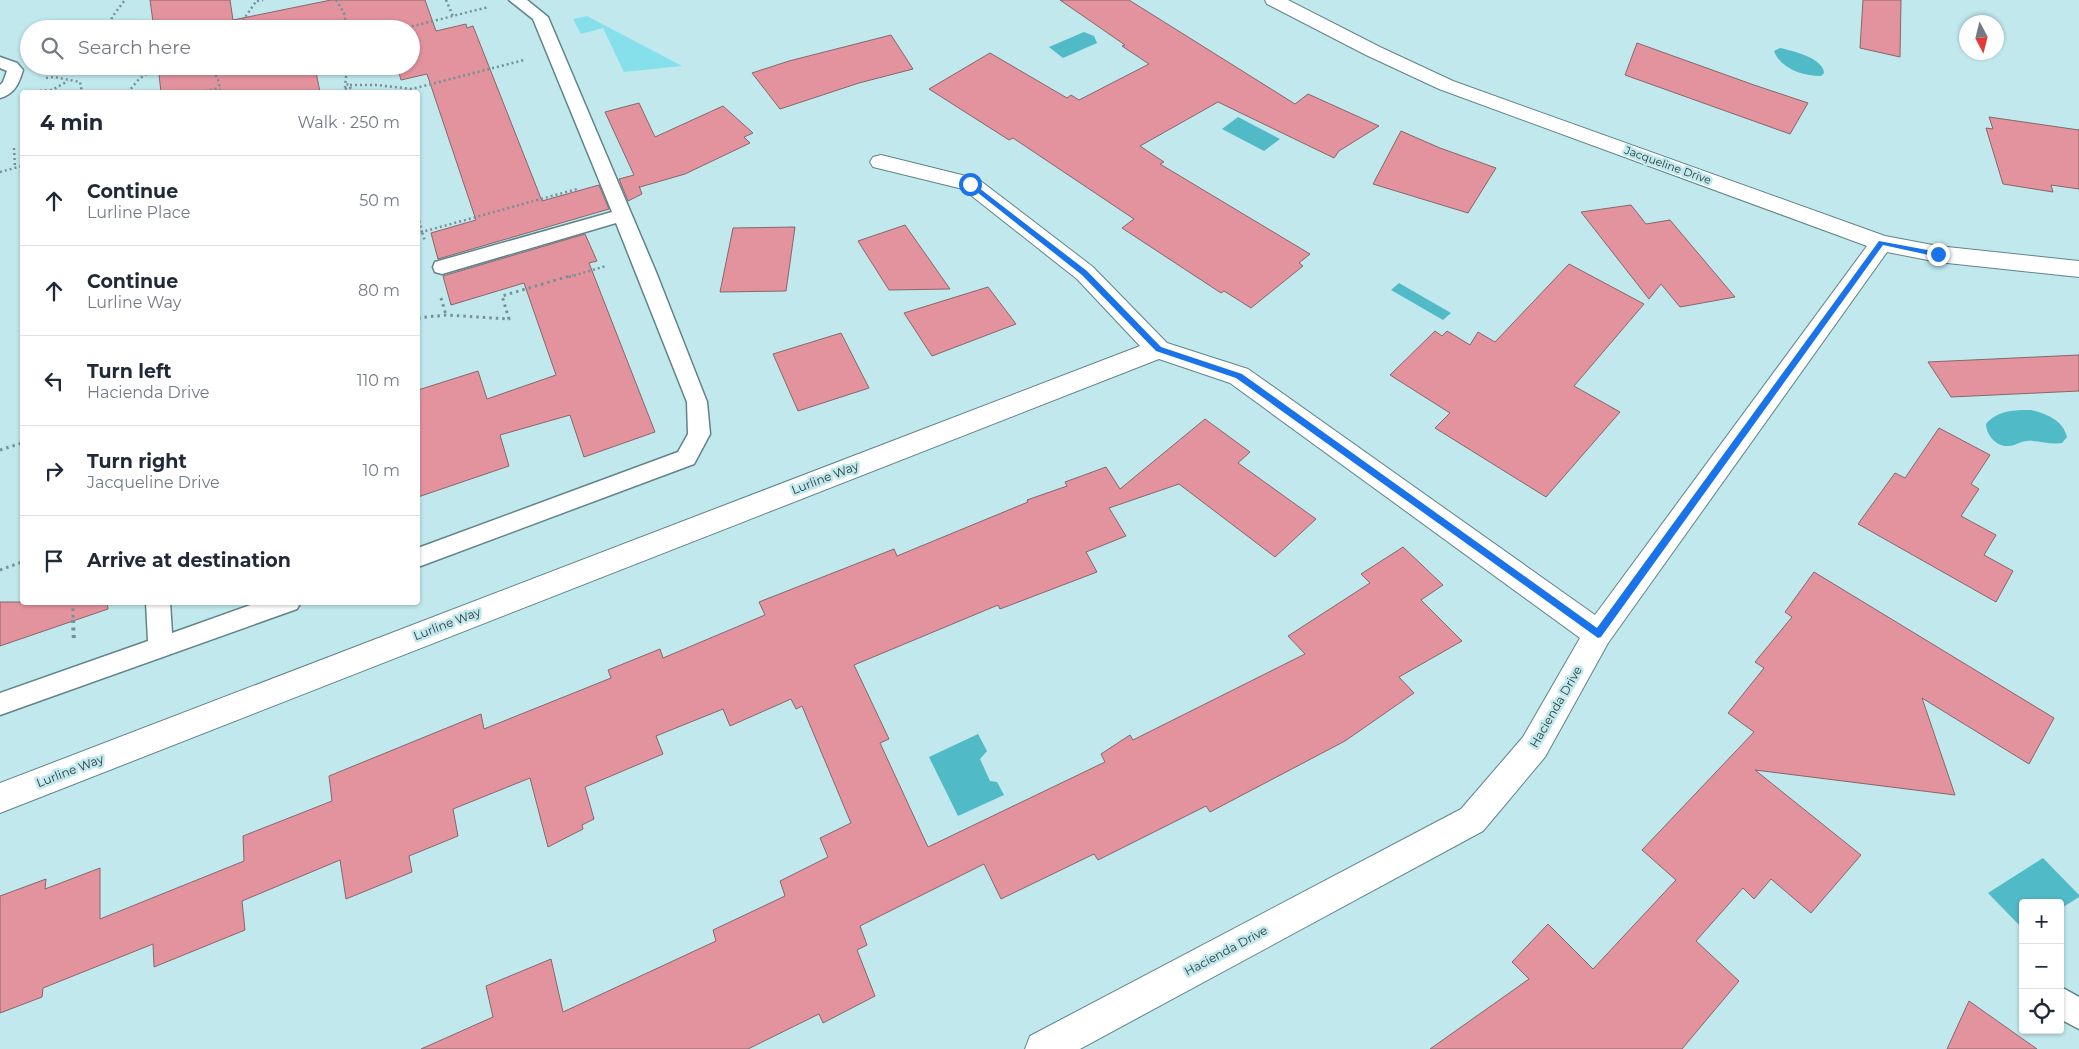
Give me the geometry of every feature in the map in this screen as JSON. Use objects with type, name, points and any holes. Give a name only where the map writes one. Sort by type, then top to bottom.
[{"type":"street","name":"Jacqueline Drive","points":[[1274,0],[1373,52],[1446,85],[1881,243],[1938,254],[2079,269]]},
{"type":"street","points":[[881,162],[970,184],[1085,273],[1158,349],[1239,376],[1598,634]]},
{"type":"street","name":"Hacienda Drive","points":[[1043,1049],[1472,820],[1534,747],[1598,634],[1881,243]]},
{"type":"street","name":"Lurline Way","points":[[0,798],[1158,349]]},
{"type":"lane","points":[[420,556],[686,458],[699,434],[697,402],[540,17],[517,0]]},
{"type":"lane","points":[[0,62],[16,70],[11,84],[0,92]]},
{"type":"lane","points":[[442,268],[622,215]]},
{"type":"lane","points":[[158,605],[161,648]]},
{"type":"lane","points":[[0,704],[281,605]]},
{"type":"lane","points":[[2064,1005],[2079,1014]]},
{"type":"path","points":[[112,20],[125,0]]},
{"type":"path","points":[[243,20],[257,1],[263,0]]},
{"type":"path","points":[[336,0],[342,6],[346,20]]},
{"type":"path","points":[[446,0],[453,16]]},
{"type":"path","points":[[420,24],[488,7]]},
{"type":"path","points":[[409,90],[527,60]]},
{"type":"path","points":[[130,90],[145,75]]},
{"type":"path","points":[[210,90],[220,88],[216,75]]},
{"type":"path","points":[[343,90],[346,75]]},
{"type":"path","points":[[40,78],[54,77],[80,82],[82,90]]},
{"type":"path","points":[[55,90],[69,80]]},
{"type":"path","points":[[345,87],[350,88],[350,85],[384,86],[401,90]]},
{"type":"path","points":[[14,148],[15,168]]},
{"type":"path","points":[[0,172],[20,167]]},
{"type":"path","points":[[420,224],[422,232],[607,181]]},
{"type":"path","points":[[420,318],[446,315],[509,320],[502,296],[614,263]]},
{"type":"path","points":[[0,450],[20,444]]},
{"type":"path","points":[[0,570],[20,563]]},
{"type":"shaded area","points":[[587,16],[682,66],[624,72],[603,28],[581,34],[573,19]]},
{"type":"shaded area","points":[[1084,32],[1094,36],[1097,43],[1063,58],[1049,47]]},
{"type":"shaded area","points":[[1780,48],[1813,59],[1819,63],[1824,73],[1821,76],[1807,75],[1787,67],[1774,51]]},
{"type":"shaded area","points":[[1238,117],[1280,139],[1264,151],[1222,129]]},
{"type":"shaded area","points":[[1399,283],[1451,313],[1443,320],[1391,290]]},
{"type":"shaded area","points":[[2031,410],[2054,419],[2062,426],[2067,437],[2062,443],[2027,441],[2004,446],[1992,439],[1986,428],[1986,424],[1991,419],[2001,413]]},
{"type":"shaded area","points":[[978,734],[987,751],[980,759],[990,781],[997,782],[1004,795],[958,816],[929,757]]},
{"type":"shaded area","points":[[2043,858],[2079,897],[2064,906],[2064,899],[2019,899],[2019,925],[1988,893]]},
{"type":"building","points":[[150,0],[230,0],[233,20],[153,20]]},
{"type":"building","points":[[331,0],[425,0],[436,31],[466,24],[467,28],[473,26],[542,201],[599,185],[609,209],[438,259],[431,233],[476,220],[427,74],[401,80],[400,75],[420,75],[420,20],[233,20]]},
{"type":"building","points":[[1060,0],[1129,0],[1295,104],[1308,94],[1379,126],[1339,151],[1334,158],[1218,102],[1140,146],[1164,162],[1160,164],[1310,254],[1299,263],[1303,266],[1251,308],[1224,291],[1221,293],[1122,228],[1134,219],[1013,138],[1009,140],[929,89],[990,53],[1067,98],[1071,95],[1079,100],[1149,64]]},
{"type":"building","points":[[1863,0],[1901,0],[1900,57],[1860,48]]},
{"type":"building","points":[[891,35],[913,69],[859,83],[780,109],[752,73],[789,61]]},
{"type":"building","points":[[1637,43],[1808,103],[1790,134],[1625,75]]},
{"type":"building","points":[[159,75],[317,75],[320,90],[161,90]]},
{"type":"building","points":[[639,103],[655,137],[723,106],[753,133],[744,137],[750,143],[685,174],[639,186],[642,194],[628,201],[619,179],[634,175],[605,112]]},
{"type":"building","points":[[1989,117],[2079,130],[2079,189],[2051,185],[2053,192],[2003,184],[1986,128],[1993,129]]},
{"type":"building","points":[[1401,131],[1440,148],[1496,168],[1468,213],[1373,184]]},
{"type":"building","points":[[1631,205],[1646,224],[1670,220],[1735,297],[1680,307],[1661,284],[1649,299],[1581,212]]},
{"type":"building","points":[[905,225],[950,289],[889,290],[858,241]]},
{"type":"building","points":[[795,227],[786,291],[720,292],[733,228]]},
{"type":"building","points":[[585,234],[597,261],[589,263],[655,432],[584,457],[570,415],[500,435],[509,466],[420,496],[420,389],[478,371],[487,399],[556,375],[524,283],[451,305],[443,276]]},
{"type":"building","points":[[1569,264],[1644,304],[1574,386],[1620,412],[1546,497],[1435,428],[1450,413],[1390,375],[1435,331],[1442,336],[1447,331],[1470,345],[1478,332],[1495,342]]},
{"type":"building","points":[[988,287],[1016,324],[932,356],[904,313]]},
{"type":"building","points":[[841,333],[869,388],[798,411],[773,354]]},
{"type":"building","points":[[2079,355],[2079,391],[1951,397],[1928,362]]},
{"type":"building","points":[[1205,419],[1250,452],[1238,463],[1316,519],[1275,557],[1179,484],[1109,508],[1126,536],[1086,552],[1097,572],[1000,609],[998,605],[854,665],[889,739],[880,743],[928,847],[1105,762],[1101,754],[1130,735],[1133,740],[1305,654],[1288,636],[1370,583],[1361,574],[1403,547],[1443,585],[1421,600],[1462,641],[1399,677],[1414,693],[1345,741],[1210,812],[1206,806],[1098,860],[1094,854],[1001,899],[984,864],[860,926],[867,945],[857,950],[875,996],[823,1023],[819,1014],[748,1049],[421,1049],[493,1017],[486,986],[551,959],[563,1012],[716,941],[713,930],[785,896],[780,881],[828,857],[820,838],[851,823],[802,706],[796,709],[791,699],[730,726],[723,709],[656,736],[663,754],[585,787],[594,819],[582,825],[583,829],[548,847],[530,778],[453,809],[458,836],[409,856],[412,872],[346,899],[340,860],[242,901],[245,930],[154,967],[153,944],[43,988],[42,997],[0,1013],[0,896],[46,879],[45,889],[100,868],[100,919],[244,861],[243,836],[332,801],[329,776],[481,714],[484,729],[611,678],[608,670],[660,649],[663,658],[765,615],[759,602],[894,549],[897,556],[1028,502],[1027,500],[1067,486],[1065,482],[1106,467],[1120,489]]},
{"type":"building","points":[[1939,428],[1990,455],[1971,484],[1979,489],[1961,516],[1996,535],[1984,555],[2013,571],[1996,602],[1858,524],[1895,473],[1905,478]]},
{"type":"building","points":[[1814,572],[2054,718],[2029,764],[1922,698],[1955,795],[1755,770],[1861,855],[1811,913],[1771,879],[1754,899],[1743,888],[1696,941],[1739,981],[1682,1049],[1430,1049],[1529,979],[1512,962],[1548,924],[1593,969],[1676,880],[1642,850],[1754,732],[1728,713],[1764,668],[1755,662],[1792,617],[1785,612]]},
{"type":"building","points":[[0,602],[20,602],[20,605],[107,605],[108,609],[0,646]]},
{"type":"building","points":[[1969,1001],[2037,1049],[1947,1049]]},
{"type":"route","points":[[970,184],[1085,273],[1158,349],[1239,376],[1598,634],[1881,243],[1938,254]]}]
